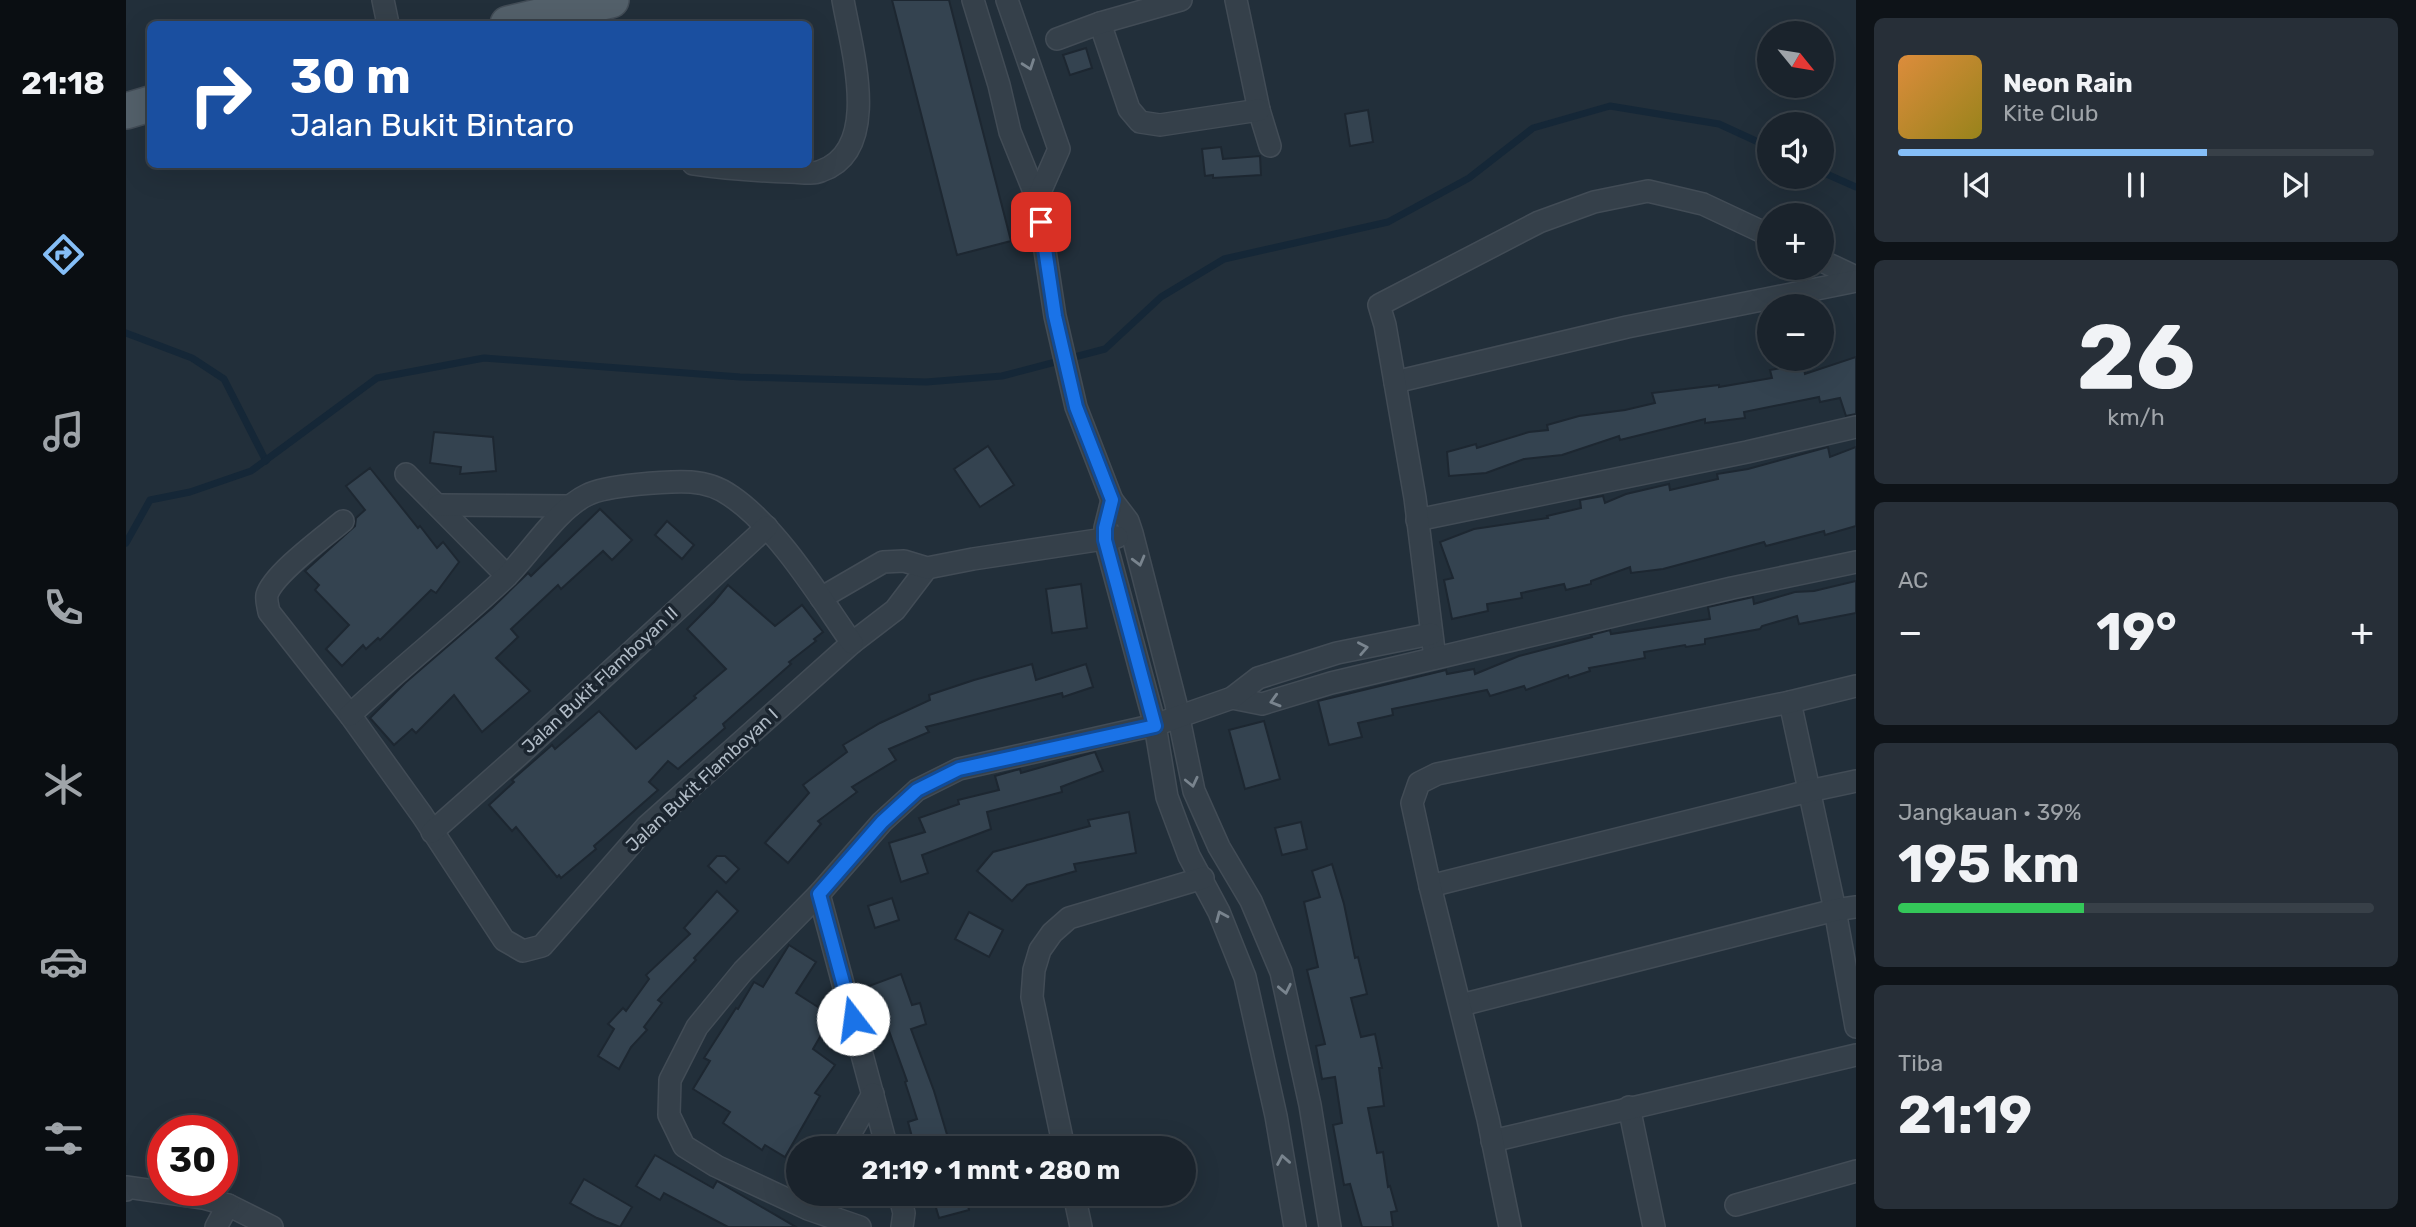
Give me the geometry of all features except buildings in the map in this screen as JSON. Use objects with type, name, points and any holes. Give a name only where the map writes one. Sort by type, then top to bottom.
[{"type":"main road","points":[[547,20],[611,0]]},
{"type":"main road","points":[[126,111],[147,105]]},
{"type":"street","points":[[383,0],[387,21]]},
{"type":"street","points":[[719,168],[819,173],[840,162],[852,143],[858,120],[859,85],[843,0]]},
{"type":"street","points":[[973,0],[1010,132],[1037,199],[1055,316],[1076,407],[1112,500],[1128,522],[1132,533],[1179,717],[1194,791],[1219,848],[1251,901],[1281,972],[1310,1105],[1330,1227]]},
{"type":"street","points":[[1007,0],[1059,149],[1037,199]]},
{"type":"street","points":[[1057,39],[1100,23],[1181,0]]},
{"type":"street","points":[[1236,0],[1259,110],[1270,146]]},
{"type":"street","points":[[1100,23],[1129,108],[1140,122],[1160,125],[1259,110]]},
{"type":"street","points":[[984,36],[1016,26]]},
{"type":"street","points":[[1435,658],[1418,520],[1379,305],[1539,222],[1594,202],[1648,191],[1703,204],[1757,229]]},
{"type":"street","points":[[1834,267],[1856,279]]},
{"type":"street","points":[[1395,382],[1627,327],[1856,279]]},
{"type":"street","points":[[1418,520],[1856,427]]},
{"type":"street","points":[[406,474],[507,576]]},
{"type":"street","points":[[350,715],[507,576],[569,506],[586,495],[608,487],[691,482],[711,486],[731,495],[767,527],[852,643]]},
{"type":"street","points":[[1112,500],[1105,540],[1155,726],[1167,797],[1189,856],[1219,912],[1245,977],[1276,1116],[1295,1227]]},
{"type":"street","points":[[439,505],[569,506]]},
{"type":"street","points":[[343,521],[278,577],[268,594],[269,612],[350,715],[432,832]]},
{"type":"street","name":"Jalan Bukit Flamboyan II","points":[[432,832],[767,527]]},
{"type":"street","points":[[821,598],[883,562],[904,561],[927,568],[1105,540],[1132,533]]},
{"type":"street","points":[[1232,698],[1262,704],[1435,658],[1732,588],[1856,562]]},
{"type":"street","name":"Jalan Bukit Flamboyan I","points":[[432,832],[504,940],[517,949],[529,951],[542,946],[647,826],[852,643],[895,610],[927,568]]},
{"type":"street","points":[[786,1191],[716,1166],[684,1146],[669,1115],[670,1080],[697,1027],[743,971],[819,894],[882,822],[917,790],[959,769],[1155,726],[1232,698],[1258,678],[1337,653],[1431,634]]},
{"type":"street","points":[[1315,660],[1318,688]]},
{"type":"street","points":[[1510,1227],[1461,1005],[1430,886],[1412,803],[1415,790],[1425,779],[1437,774],[1856,686]]},
{"type":"street","points":[[1790,702],[1808,791],[1846,908],[1856,1027]]},
{"type":"street","points":[[1430,886],[1856,781]]},
{"type":"street","points":[[1061,1136],[1032,998],[1034,970],[1040,950],[1052,933],[1069,918],[1203,878]]},
{"type":"street","points":[[819,894],[884,1136]]},
{"type":"street","points":[[1461,1005],[1846,908]]},
{"type":"street","points":[[1492,1141],[1856,1055]]},
{"type":"street","points":[[849,1136],[873,1094]]},
{"type":"street","points":[[1276,1116],[1310,1105]]},
{"type":"street","points":[[1629,1107],[1654,1227]]},
{"type":"street","points":[[1736,1205],[1856,1171]]},
{"type":"street","points":[[126,1190],[147,1191]]},
{"type":"street","points":[[216,1227],[227,1206]]},
{"type":"street","points":[[230,1206],[272,1227]]},
{"type":"street","points":[[822,1206],[860,1227]]},
{"type":"street","points":[[902,1206],[902,1227]]},
{"type":"street","points":[[1077,1206],[1081,1227]]},
{"type":"waterway","points":[[126,543],[150,500],[190,492],[251,471],[377,378],[484,358],[740,377],[926,382],[1002,376],[1105,349],[1161,297],[1224,259],[1388,222],[1469,178],[1533,128],[1610,106],[1719,124],[1757,141]]},
{"type":"waterway","points":[[1834,177],[1856,187]]},
{"type":"waterway","points":[[126,333],[192,358],[224,379],[266,461]]},
{"type":"route","points":[[853,1019],[819,894],[882,822],[917,790],[959,769],[1155,726],[1105,540],[1112,500],[1076,407],[1055,316],[1041,222]]}]
